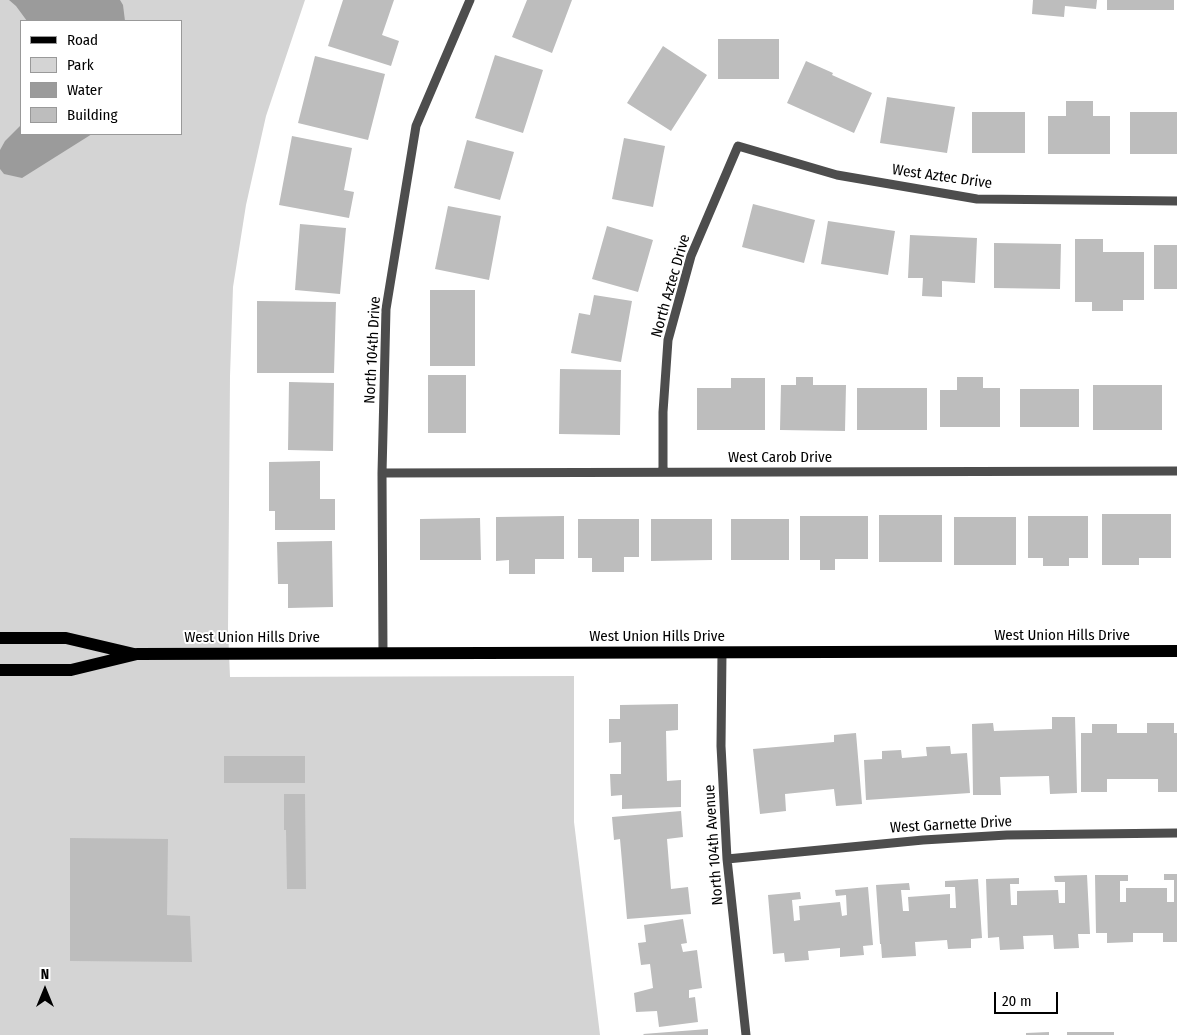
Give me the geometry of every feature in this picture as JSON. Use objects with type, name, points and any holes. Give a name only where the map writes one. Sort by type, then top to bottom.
[{"type":"main road","name":"West Union Hills Drive","points":[[0,638],[66,638],[137,654],[1177,652]]},
{"type":"main road","name":"West Union Hills Drive","points":[[0,670],[71,670],[137,654]]},
{"type":"street","name":"North 104th Drive","points":[[383,654],[382,473],[386,309],[416,126],[470,0]]},
{"type":"street","name":"West Aztec Drive","points":[[738,146],[837,175],[978,199],[1177,201]]},
{"type":"street","name":"North Aztec Drive","points":[[663,472],[663,412],[668,340],[691,256],[738,146]]},
{"type":"street","name":"West Carob Drive","points":[[382,473],[1177,472]]},
{"type":"street","name":"North 104th Avenue","points":[[722,653],[721,746],[727,859],[746,1035]]},
{"type":"street","name":"West Garnette Drive","points":[[727,859],[883,843],[977,837],[1177,832]]},
{"type":"green space","points":[[0,0],[305,0],[266,116],[246,205],[233,287],[230,376],[228,629],[230,677],[574,676],[574,822],[600,1035],[0,1035]]},
{"type":"water","points":[[9,0],[120,0],[123,5],[125,20],[26,20]]},
{"type":"water","points":[[20,126],[20,135],[90,135],[22,178],[4,174],[0,169],[0,150],[5,141]]},
{"type":"building","points":[[343,0],[394,0],[382,35],[399,41],[391,66],[328,46]]},
{"type":"building","points":[[527,0],[572,0],[552,53],[512,37]]},
{"type":"building","points":[[1033,0],[1097,0],[1096,9],[1065,6],[1064,17],[1032,14]]},
{"type":"building","points":[[1107,0],[1174,0],[1174,10],[1107,10]]},
{"type":"building","points":[[718,39],[779,39],[779,79],[718,79]]},
{"type":"building","points":[[663,46],[707,75],[671,131],[627,103]]},
{"type":"building","points":[[495,55],[543,70],[523,133],[475,118]]},
{"type":"building","points":[[315,56],[385,74],[368,140],[298,123]]},
{"type":"building","points":[[806,61],[872,93],[854,133],[787,103]]},
{"type":"building","points":[[887,97],[955,107],[947,153],[880,143]]},
{"type":"building","points":[[1066,101],[1093,101],[1093,116],[1110,116],[1110,154],[1048,154],[1048,116],[1066,116]]},
{"type":"building","points":[[972,112],[1025,112],[1025,153],[972,153]]},
{"type":"building","points":[[1130,112],[1177,112],[1177,154],[1130,154]]},
{"type":"building","points":[[292,136],[352,148],[344,190],[354,192],[349,218],[279,205]]},
{"type":"building","points":[[624,138],[665,146],[653,207],[612,199]]},
{"type":"building","points":[[467,140],[514,152],[500,200],[454,188]]},
{"type":"building","points":[[753,204],[815,220],[804,263],[742,247]]},
{"type":"building","points":[[448,206],[501,216],[489,280],[435,269]]},
{"type":"building","points":[[828,221],[895,231],[888,275],[821,264]]},
{"type":"building","points":[[300,224],[346,228],[340,294],[295,290]]},
{"type":"building","points":[[607,226],[653,240],[638,292],[592,279]]},
{"type":"building","points":[[910,235],[977,238],[975,283],[942,281],[942,297],[922,296],[923,278],[908,278]]},
{"type":"building","points":[[1075,239],[1103,239],[1103,252],[1144,252],[1144,300],[1123,300],[1123,311],[1092,311],[1092,302],[1075,302]]},
{"type":"building","points":[[994,243],[1061,244],[1060,289],[994,288]]},
{"type":"building","points":[[1154,245],[1177,245],[1177,289],[1154,289]]},
{"type":"building","points":[[430,290],[475,290],[475,366],[430,366]]},
{"type":"building","points":[[594,295],[632,301],[621,362],[571,353],[579,313],[590,315]]},
{"type":"building","points":[[257,301],[336,302],[334,373],[257,373]]},
{"type":"building","points":[[560,369],[621,370],[620,435],[559,434]]},
{"type":"building","points":[[428,375],[466,375],[466,433],[428,433]]},
{"type":"building","points":[[796,377],[813,377],[813,385],[846,385],[845,431],[780,430],[781,385],[796,385]]},
{"type":"building","points":[[957,377],[983,377],[983,388],[1000,388],[1000,427],[940,427],[940,390],[957,390]]},
{"type":"building","points":[[731,378],[765,378],[765,430],[697,430],[697,388],[731,388]]},
{"type":"building","points":[[289,382],[334,383],[333,451],[288,450]]},
{"type":"building","points":[[1093,385],[1162,385],[1162,430],[1093,430]]},
{"type":"building","points":[[857,388],[927,388],[927,430],[857,430]]},
{"type":"building","points":[[1020,389],[1079,389],[1079,427],[1020,427]]},
{"type":"building","points":[[320,461],[320,499],[335,499],[335,530],[275,530],[275,511],[269,511],[269,462]]},
{"type":"building","points":[[1102,514],[1171,514],[1171,558],[1139,558],[1139,565],[1102,565]]},
{"type":"building","points":[[879,515],[942,515],[942,562],[879,562]]},
{"type":"building","points":[[564,516],[564,559],[535,559],[535,574],[509,574],[509,560],[496,561],[496,517]]},
{"type":"building","points":[[800,516],[868,516],[868,559],[835,559],[835,570],[820,570],[820,560],[800,560]]},
{"type":"building","points":[[1028,516],[1088,516],[1088,558],[1069,558],[1069,566],[1043,566],[1043,558],[1028,558]]},
{"type":"building","points":[[954,517],[1016,517],[1016,565],[954,565]]},
{"type":"building","points":[[480,518],[481,560],[420,560],[420,519]]},
{"type":"building","points":[[578,519],[639,519],[639,557],[624,557],[624,572],[592,572],[592,558],[578,558]]},
{"type":"building","points":[[651,519],[712,519],[712,560],[651,561]]},
{"type":"building","points":[[731,519],[789,519],[789,560],[731,560]]},
{"type":"building","points":[[332,541],[333,607],[288,608],[288,584],[278,584],[277,542]]},
{"type":"building","points":[[678,704],[678,730],[666,731],[667,781],[681,780],[681,807],[622,809],[622,795],[611,796],[610,774],[621,774],[621,742],[609,743],[609,719],[620,719],[620,705]]},
{"type":"building","points":[[1052,717],[1075,717],[1077,793],[1050,794],[1049,776],[1000,777],[1001,795],[973,795],[972,724],[993,723],[994,731],[1052,729]]},
{"type":"building","points":[[1147,723],[1174,723],[1174,733],[1177,733],[1177,792],[1158,792],[1158,779],[1107,779],[1107,792],[1081,792],[1081,733],[1092,733],[1092,724],[1117,724],[1117,733],[1147,733]]},
{"type":"building","points":[[856,733],[862,804],[836,806],[834,789],[785,794],[786,811],[760,814],[753,749],[834,742],[834,735]]},
{"type":"building","points":[[950,746],[951,754],[967,753],[970,793],[866,800],[864,760],[882,759],[882,751],[901,750],[902,758],[927,756],[926,747]]},
{"type":"building","points":[[224,756],[305,756],[305,783],[224,783]]},
{"type":"building","points":[[284,794],[305,794],[306,889],[287,889]]},
{"type":"building","points":[[681,811],[683,837],[667,839],[671,889],[688,887],[691,914],[627,919],[620,839],[614,840],[612,817]]},
{"type":"building","points":[[70,838],[168,839],[167,915],[190,916],[192,962],[70,961]]},
{"type":"building","points":[[1164,874],[1177,874],[1177,942],[1163,942],[1163,933],[1133,933],[1133,942],[1107,943],[1107,933],[1096,933],[1095,875],[1128,875],[1128,881],[1120,881],[1120,902],[1126,902],[1126,888],[1167,888],[1167,902],[1174,902],[1174,880],[1164,880]]},
{"type":"building","points":[[1087,875],[1090,934],[1078,934],[1079,948],[1054,949],[1053,935],[1023,936],[1024,949],[1000,950],[999,937],[988,938],[986,879],[1019,878],[1019,884],[1010,884],[1011,905],[1017,905],[1017,891],[1058,890],[1059,903],[1065,903],[1065,882],[1055,882],[1054,876]]},
{"type":"building","points":[[978,879],[982,938],[971,939],[971,948],[948,949],[947,940],[915,942],[916,956],[882,958],[876,885],[909,883],[910,890],[901,890],[903,911],[909,911],[908,897],[950,894],[950,908],[956,908],[955,887],[945,887],[945,881]]},
{"type":"building","points":[[868,887],[873,945],[863,946],[864,955],[840,957],[840,948],[808,951],[809,960],[785,962],[784,953],[773,954],[768,895],[800,892],[801,899],[792,900],[794,921],[800,920],[799,906],[840,902],[842,916],[847,915],[846,895],[836,896],[835,890]]},
{"type":"building","points":[[683,919],[687,943],[681,944],[683,952],[697,950],[702,988],[689,990],[689,998],[695,997],[698,1022],[659,1027],[657,1011],[636,1012],[634,993],[653,988],[650,964],[641,965],[638,943],[646,942],[644,925]]},
{"type":"building","points":[[708,1029],[708,1035],[643,1034]]},
{"type":"building","points":[[1049,1032],[1049,1035],[1026,1035],[1026,1033]]},
{"type":"building","points":[[1067,1032],[1114,1032],[1114,1035],[1067,1035]]}]
